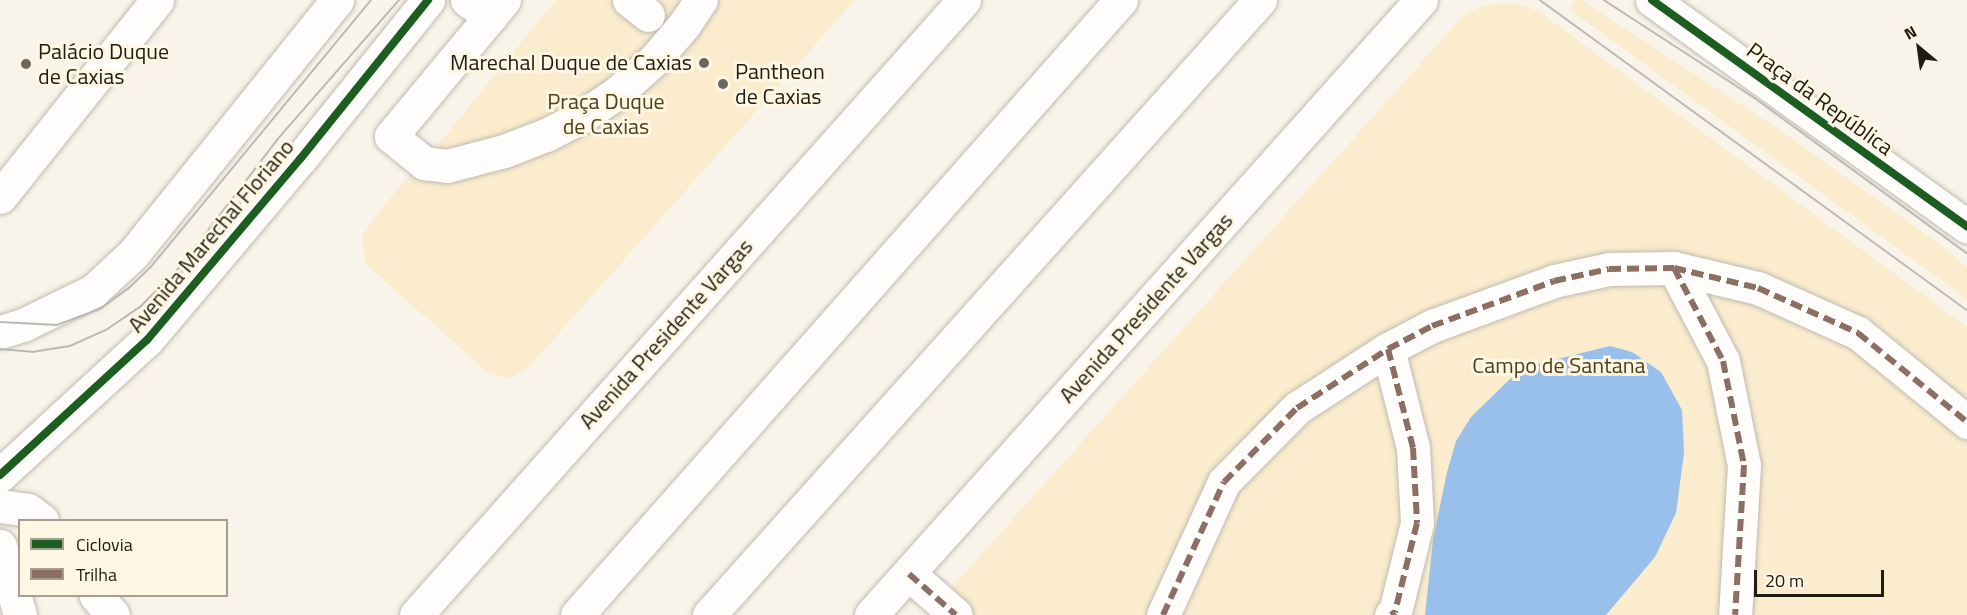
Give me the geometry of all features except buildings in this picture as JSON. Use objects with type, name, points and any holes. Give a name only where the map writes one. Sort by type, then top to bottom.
[{"type":"main road","points":[[0,197],[158,0]]},
{"type":"main road","points":[[0,332],[23,325],[93,291],[133,254],[337,0]]},
{"type":"main road","name":"Avenida Marechal Floriano","points":[[0,475],[147,340],[302,158],[428,0]]},
{"type":"main road","points":[[488,5],[391,136],[424,163],[447,166],[504,151],[536,140],[581,117],[617,93],[655,59],[701,0]]},
{"type":"main road","name":"Avenida Presidente Vargas","points":[[414,612],[964,0]]},
{"type":"main road","points":[[577,615],[1121,0]]},
{"type":"main road","points":[[709,615],[1260,0]]},
{"type":"main road","name":"Avenida Presidente Vargas","points":[[871,615],[1421,0]]},
{"type":"main road","name":"Praça da República","points":[[1652,0],[1967,226]]},
{"type":"main road","points":[[1674,267],[1723,361],[1744,465],[1735,615]]},
{"type":"main road","points":[[1163,615],[1224,482],[1297,408],[1388,349],[1432,326],[1554,281],[1609,269],[1674,267],[1758,288],[1858,333],[1967,422]]},
{"type":"main road","points":[[1388,349],[1413,448],[1417,523],[1395,612],[1391,615]]},
{"type":"main road","points":[[0,506],[28,510],[41,519]]},
{"type":"main road","points":[[0,546],[20,615]]},
{"type":"main road","points":[[909,574],[956,615]]},
{"type":"main road","points":[[97,597],[112,615]]},
{"type":"green space","name":"Praça Duque de Caxias","points":[[556,0],[855,0],[528,368],[510,378],[500,377],[485,370],[366,264],[362,236],[384,205],[441,141]]},
{"type":"green space","points":[[1576,0],[1581,0],[1777,128],[1941,245],[1967,267],[1967,299],[1569,9]]},
{"type":"green space","name":"Campo de Santana","points":[[1502,3],[1522,5],[1541,13],[1967,327],[1967,615],[927,615],[1463,16],[1482,6]]},
{"type":"water","points":[[1610,346],[1632,352],[1661,372],[1682,410],[1684,453],[1676,513],[1655,557],[1606,615],[1425,615],[1433,540],[1447,472],[1456,441],[1471,417],[1510,379],[1533,365]]},
{"type":"tram line","points":[[0,322],[57,325],[100,309],[128,289],[151,267],[371,0]]},
{"type":"tram line","points":[[0,349],[32,352],[70,346],[106,330],[140,307],[180,267],[277,140],[399,0]]},
{"type":"tram line","points":[[1540,0],[1967,310]]},
{"type":"tram line","points":[[1604,0],[1755,98],[1967,253]]},
{"type":"marked path","points":[[1674,268],[1723,361],[1744,465],[1735,615]]},
{"type":"marked path","points":[[1163,615],[1224,482],[1297,408],[1388,349],[1432,326],[1554,281],[1609,269],[1674,268],[1758,288],[1858,333],[1967,422]]},
{"type":"marked path","points":[[1388,349],[1413,448],[1417,523],[1395,612],[1391,615]]},
{"type":"marked path","points":[[909,574],[956,615]]},
{"type":"cycle path","points":[[0,475],[147,340],[301,158],[428,0]]},
{"type":"cycle path","points":[[1652,0],[1967,226]]},
{"type":"place","name":"Marechal Duque de Caxias","points":[[704,63]]},
{"type":"place","name":"Palácio Duque de Caxias","points":[[26,64]]},
{"type":"place","name":"Pantheon de Caxias","points":[[723,84]]}]
